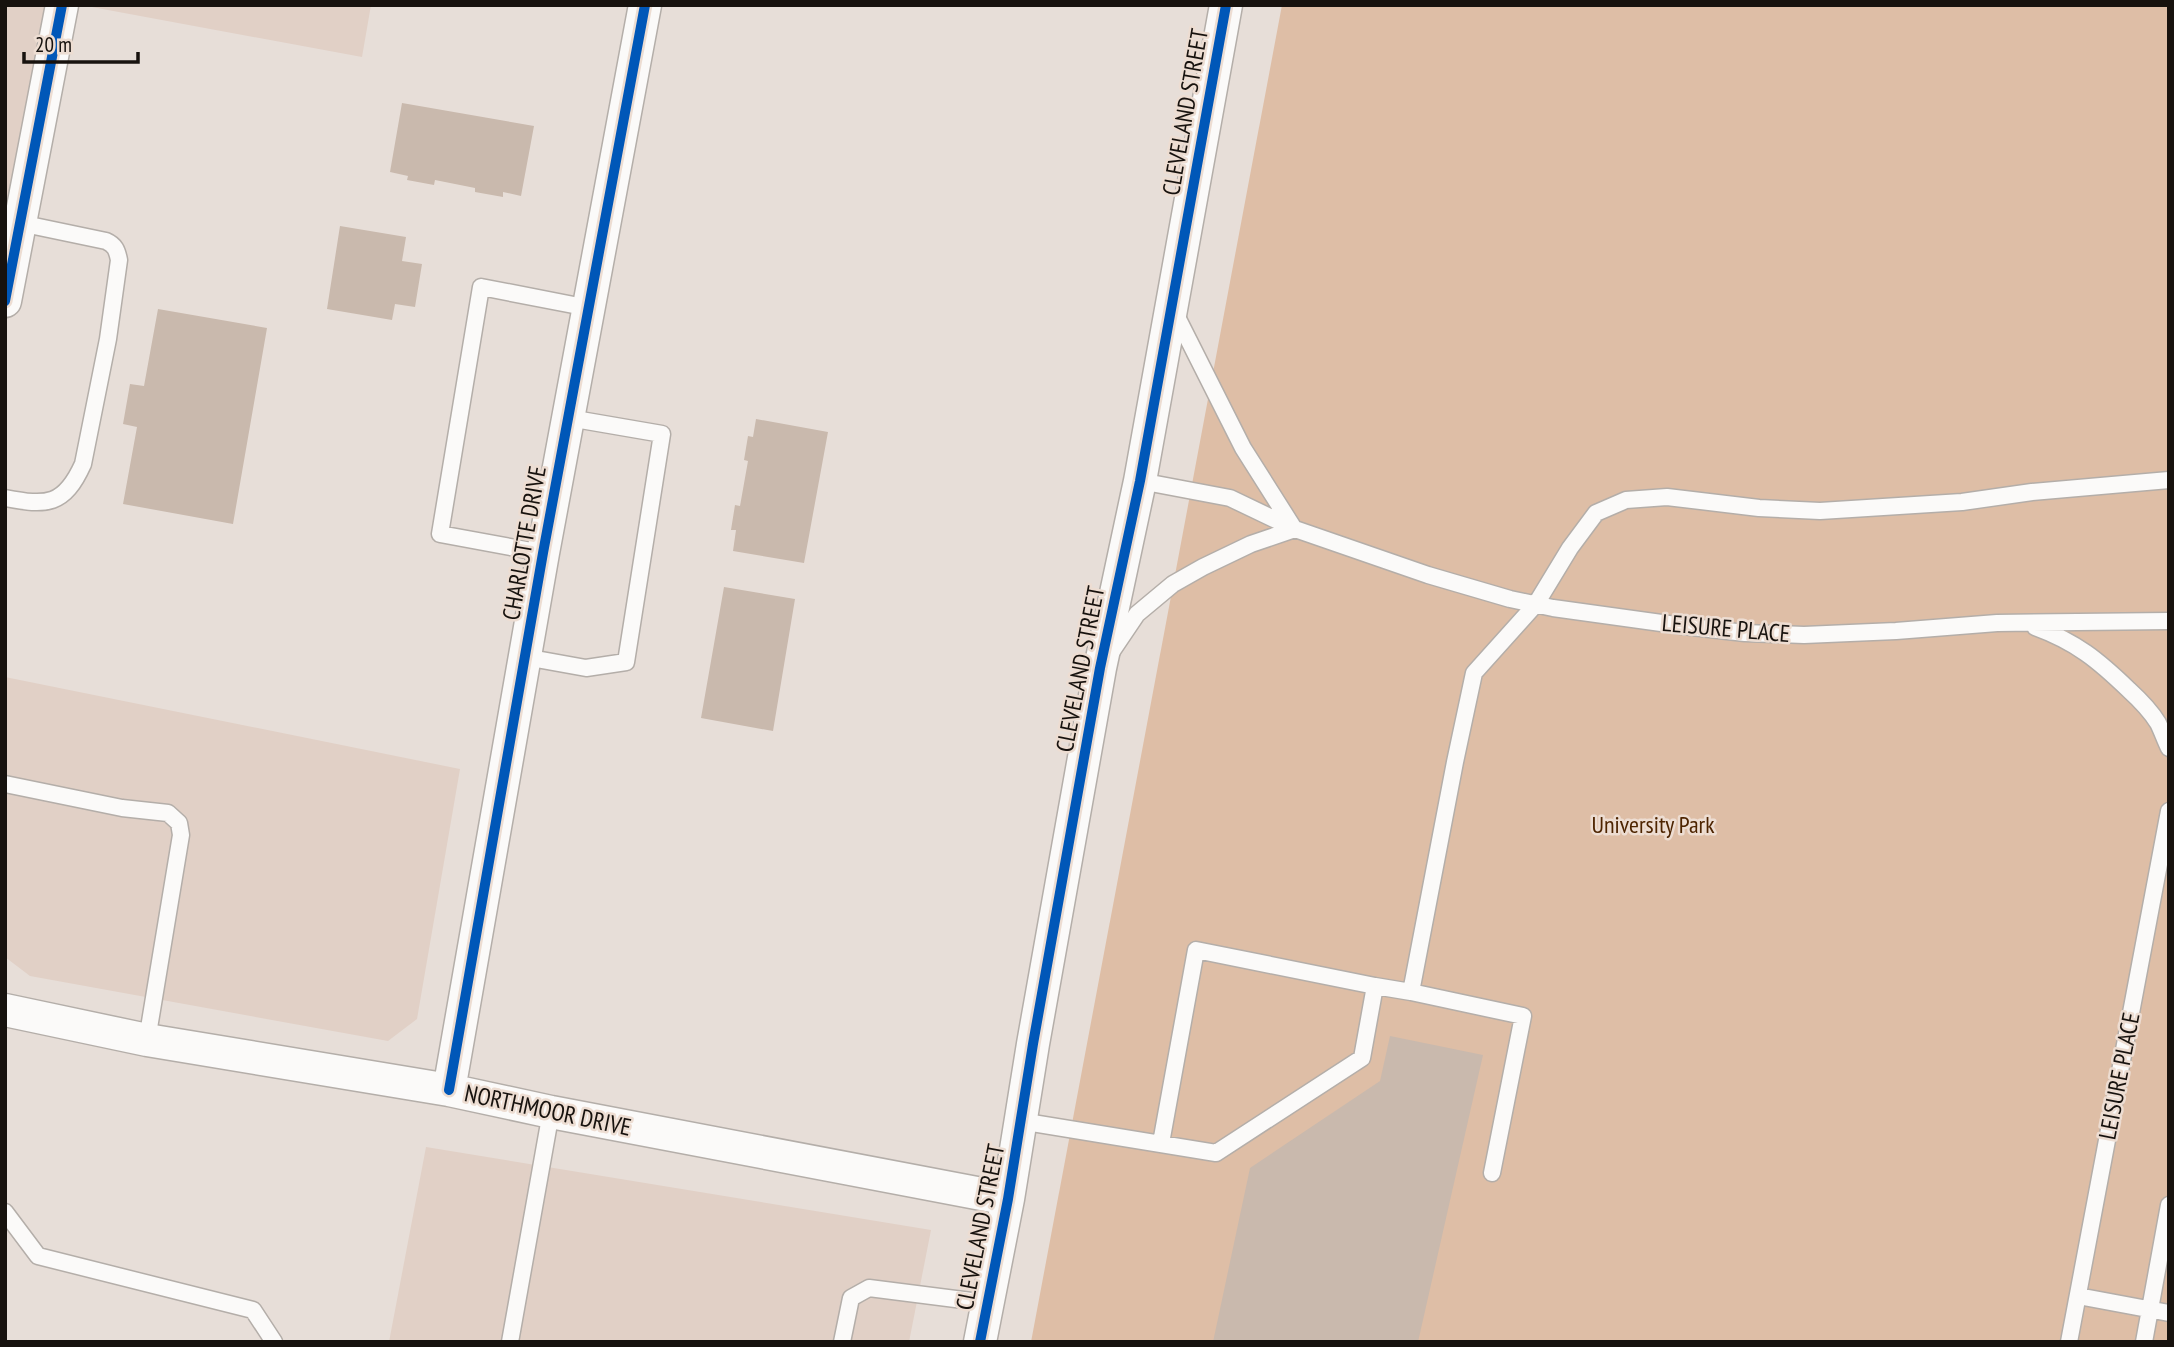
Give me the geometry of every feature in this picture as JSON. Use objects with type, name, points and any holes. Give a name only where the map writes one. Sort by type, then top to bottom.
[{"type":"street","points":[[5,301],[13,222],[62,5]]},
{"type":"street","name":"CHARLOTTE DRIVE","points":[[449,1090],[543,553],[645,5]]},
{"type":"street","name":"CLEVELAND STREET","points":[[979,1342],[1008,1199],[1100,668],[1140,481],[1226,5]]},
{"type":"street","name":"NORTHMOOR DRIVE","points":[[5,1010],[147,1040],[449,1090],[1008,1199]]},
{"type":"lane","points":[[5,498],[41,503],[61,496],[75,483],[83,464],[108,339],[119,260],[113,244],[106,241],[13,222]]},
{"type":"lane","points":[[543,553],[440,534],[481,287],[589,308]]},
{"type":"lane","points":[[1100,668],[1137,614],[1173,584],[1251,544],[1295,529],[1242,448],[1170,305]]},
{"type":"lane","points":[[525,657],[586,668],[626,662],[662,434],[569,418]]},
{"type":"lane","points":[[1411,992],[1455,762],[1475,673],[1536,604],[1570,548],[1596,513],[1626,500],[1667,497],[1759,508],[1820,511],[1962,502],[2032,492],[2169,480]]},
{"type":"lane","name":"LEISURE PLACE","points":[[1140,481],[1230,498],[1295,529],[1428,575],[1510,599],[1683,626],[1745,633],[1804,635],[1997,623],[2169,621]]},
{"type":"lane","points":[[2026,624],[2055,634],[2086,651],[2101,663],[2143,703],[2158,723],[2169,748]]},
{"type":"lane","points":[[5,784],[122,808],[168,813],[179,823],[181,835],[147,1040]]},
{"type":"lane","name":"LEISURE PLACE","points":[[2069,1342],[2169,811]]},
{"type":"lane","points":[[1161,1143],[1196,950],[1523,1016],[1492,1173]]},
{"type":"lane","points":[[1020,1121],[1216,1153],[1362,1058],[1375,986]]},
{"type":"lane","points":[[510,1342],[551,1112]]},
{"type":"lane","points":[[2144,1342],[2169,1205]]},
{"type":"lane","points":[[5,1212],[38,1256],[253,1310],[274,1342]]},
{"type":"lane","points":[[842,1342],[851,1298],[869,1288],[987,1303]]},
{"type":"lane","points":[[2078,1296],[2169,1313]]},
{"type":"shaded area","points":[[5,5],[62,5],[5,305]]},
{"type":"shaded area","points":[[81,5],[371,5],[362,57]]},
{"type":"shaded area","points":[[5,677],[460,769],[417,1019],[388,1041],[30,976],[5,957]]},
{"type":"shaded area","points":[[426,1147],[931,1230],[909,1342],[389,1342]]},
{"type":"green space","name":"University Park","points":[[1282,5],[2169,5],[2169,1342],[1031,1342]]},
{"type":"building","points":[[402,103],[534,126],[521,196],[503,192],[503,197],[475,192],[475,188],[435,180],[434,185],[407,180],[408,176],[390,172]]},
{"type":"building","points":[[340,226],[406,237],[402,261],[422,264],[415,307],[395,304],[392,320],[327,309]]},
{"type":"building","points":[[158,309],[267,328],[233,524],[123,504],[137,427],[123,424],[130,384],[144,386]]},
{"type":"building","points":[[756,419],[828,432],[804,563],[733,551],[736,530],[731,530],[735,505],[740,506],[748,461],[744,460],[748,436],[753,437]]},
{"type":"building","points":[[724,587],[795,599],[773,731],[701,718]]},
{"type":"building","points":[[1390,1036],[1483,1055],[1418,1342],[1213,1342],[1250,1168],[1380,1081]]},
{"type":"cycle path","points":[[5,301],[62,5]]},
{"type":"cycle path","points":[[449,1090],[543,553],[645,5]]},
{"type":"cycle path","points":[[980,1342],[1008,1199],[1100,668],[1140,481],[1226,5]]}]
